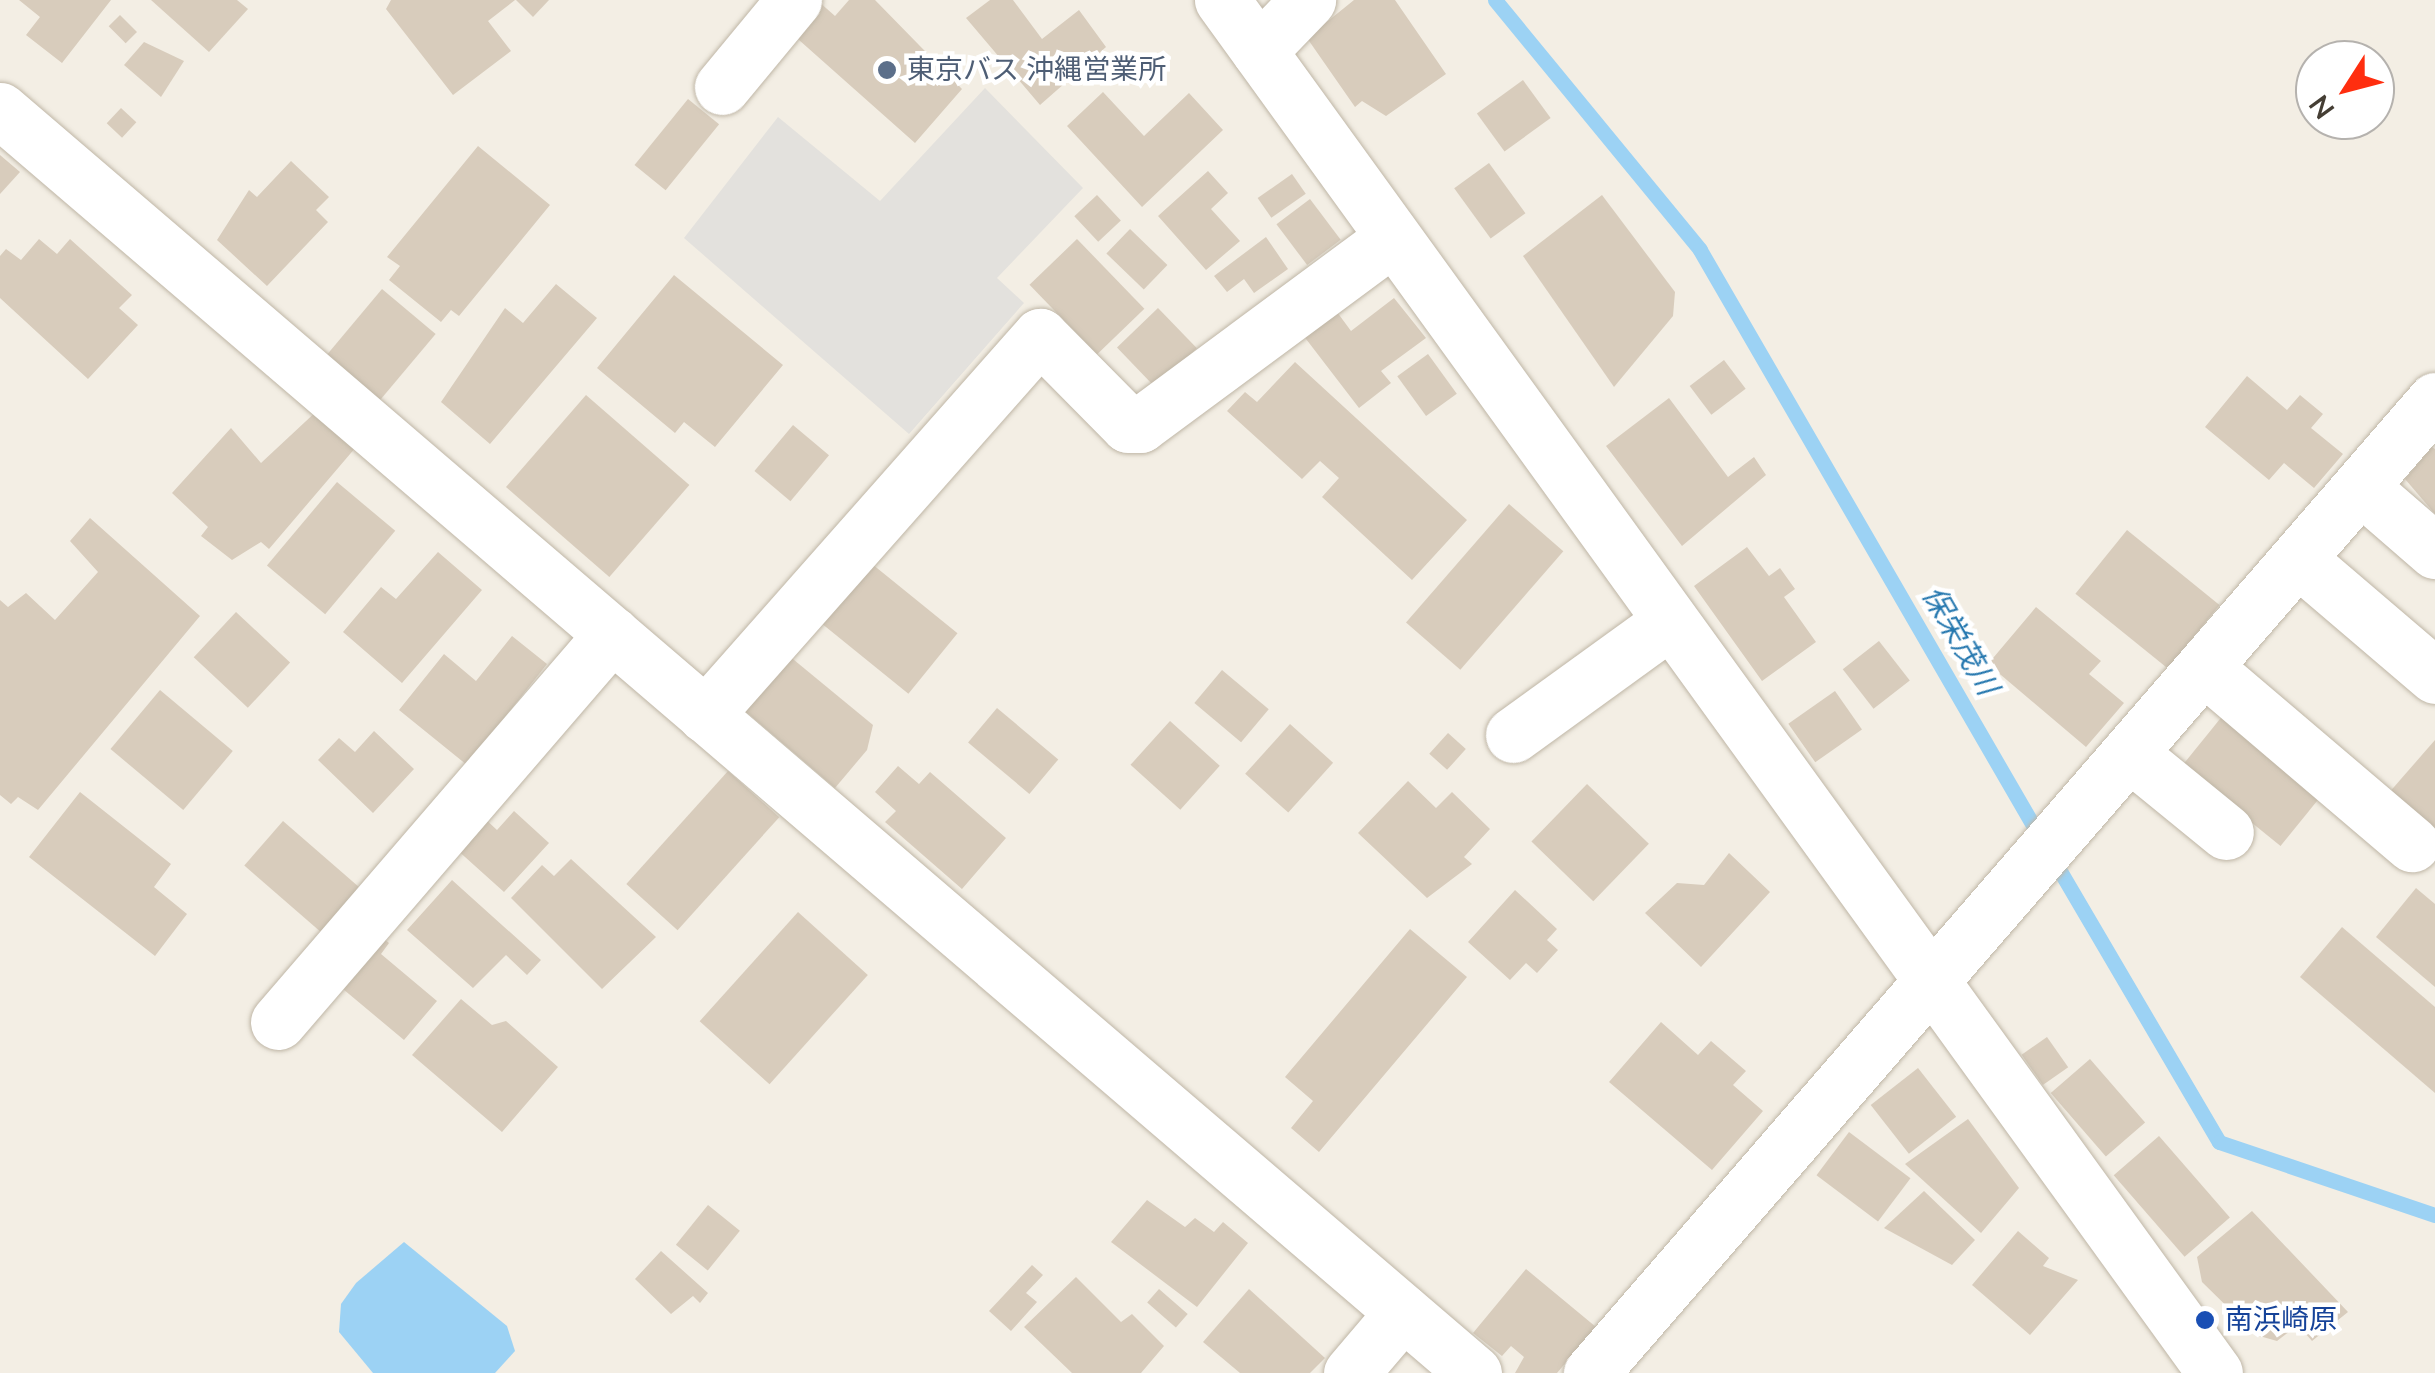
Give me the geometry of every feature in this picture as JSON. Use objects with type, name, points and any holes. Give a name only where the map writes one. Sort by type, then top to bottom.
[{"type":"street","points":[[722,87],[794,0]]},
{"type":"street","points":[[1222,0],[2215,1373]]},
{"type":"street","points":[[1260,51],[1308,0]]},
{"type":"street","points":[[0,110],[1474,1373]]},
{"type":"street","points":[[705,715],[1040,336],[1128,425],[1140,426],[1393,238]]},
{"type":"street","points":[[1591,1373],[2435,400]]},
{"type":"street","points":[[2361,487],[2435,551]]},
{"type":"street","points":[[2298,559],[2435,676]]},
{"type":"street","points":[[1513,734],[1669,622]]},
{"type":"street","points":[[278,1022],[612,634]]},
{"type":"street","points":[[2205,668],[2412,844]]},
{"type":"street","points":[[2130,753],[2226,832]]},
{"type":"street","points":[[1351,1373],[1402,1312]]},
{"type":"shaded area","points":[[985,88],[1083,188],[997,278],[1024,303],[909,434],[684,238],[778,117],[880,201]]},
{"type":"water","points":[[404,1242],[507,1326],[515,1351],[495,1373],[373,1373],[339,1332],[341,1304],[356,1283]]},
{"type":"building","points":[[19,0],[111,0],[62,63],[26,35],[40,17]]},
{"type":"building","points":[[151,0],[237,0],[248,9],[209,52]]},
{"type":"building","points":[[391,0],[515,0],[488,21],[511,51],[453,95],[386,9]]},
{"type":"building","points":[[516,0],[549,0],[533,17]]},
{"type":"building","name":"東京バス 沖縄営業所","points":[[849,0],[875,0],[962,89],[915,143],[790,32],[818,1],[835,16]]},
{"type":"building","points":[[990,0],[1013,0],[1042,39],[1079,10],[1106,47],[1040,105],[966,18]]},
{"type":"building","points":[[1354,0],[1395,0],[1446,74],[1386,116],[1362,101],[1355,107],[1307,38]]},
{"type":"building","points":[[120,15],[137,32],[126,43],[109,26]]},
{"type":"building","points":[[144,42],[184,61],[161,97],[124,65]]},
{"type":"building","points":[[1523,80],[1551,118],[1505,152],[1477,114]]},
{"type":"building","points":[[1103,92],[1144,136],[1189,93],[1223,130],[1142,207],[1067,126]]},
{"type":"building","points":[[688,99],[719,124],[666,190],[635,165]]},
{"type":"building","points":[[121,108],[136,122],[122,138],[107,123]]},
{"type":"building","points":[[478,146],[550,205],[459,316],[451,310],[441,322],[389,280],[400,266],[387,257]]},
{"type":"building","points":[[0,155],[20,172],[0,194]]},
{"type":"building","points":[[291,161],[329,197],[316,210],[328,222],[267,286],[217,240],[249,190],[257,197]]},
{"type":"building","points":[[1489,163],[1525,213],[1491,238],[1454,188]]},
{"type":"building","points":[[1208,171],[1228,193],[1211,209],[1240,241],[1206,270],[1158,216]]},
{"type":"building","points":[[1292,174],[1306,194],[1271,218],[1258,198]]},
{"type":"building","points":[[1097,195],[1121,221],[1098,242],[1074,216]]},
{"type":"building","points":[[1602,195],[1675,292],[1673,316],[1614,387],[1523,256]]},
{"type":"building","points":[[1310,199],[1341,240],[1307,265],[1276,224]]},
{"type":"building","points":[[1130,229],[1167,265],[1144,290],[1106,253]]},
{"type":"building","points":[[1266,237],[1288,269],[1254,293],[1244,279],[1227,292],[1214,276]]},
{"type":"building","points":[[39,239],[57,254],[70,239],[132,295],[119,308],[138,325],[88,379],[0,298],[0,256],[6,249],[21,260]]},
{"type":"building","points":[[1077,239],[1144,309],[1097,355],[1030,285]]},
{"type":"building","points":[[674,275],[783,365],[715,447],[684,422],[675,433],[597,368]]},
{"type":"building","points":[[556,284],[597,318],[490,444],[441,402],[505,308],[523,323]]},
{"type":"building","points":[[382,289],[436,334],[380,400],[327,355]]},
{"type":"building","points":[[1326,297],[1351,331],[1394,298],[1426,338],[1381,371],[1391,383],[1359,408],[1293,322]]},
{"type":"building","points":[[1158,308],[1197,348],[1156,388],[1117,348]]},
{"type":"building","points":[[1428,354],[1457,394],[1426,416],[1397,376]]},
{"type":"building","points":[[1724,360],[1746,389],[1711,415],[1690,386]]},
{"type":"building","points":[[1295,362],[1467,520],[1412,580],[1322,497],[1339,478],[1320,461],[1302,479],[1227,411],[1245,392],[1257,402]]},
{"type":"building","points":[[2247,376],[2287,410],[2300,395],[2323,414],[2311,428],[2343,454],[2314,488],[2284,463],[2269,480],[2205,427]]},
{"type":"building","points":[[586,395],[689,485],[609,577],[506,487]]},
{"type":"building","points":[[1669,398],[1728,477],[1754,457],[1766,475],[1682,546],[1606,446]]},
{"type":"building","points":[[320,408],[362,440],[269,549],[261,542],[232,560],[201,536],[208,527],[172,493],[231,428],[261,463]]},
{"type":"building","points":[[793,425],[829,455],[790,501],[754,471]]},
{"type":"building","points":[[2432,447],[2435,449],[2435,514],[2405,479]]},
{"type":"building","points":[[337,482],[395,531],[325,614],[267,565]]},
{"type":"building","points":[[1509,504],[1563,551],[1460,670],[1406,622]]},
{"type":"building","points":[[90,518],[200,616],[38,810],[18,797],[11,804],[0,795],[0,600],[8,607],[26,593],[55,620],[98,572],[70,541]]},
{"type":"building","points":[[2127,530],[2219,605],[2168,669],[2075,594]]},
{"type":"building","points":[[1747,547],[1769,576],[1780,568],[1795,589],[1784,597],[1816,642],[1762,681],[1694,586]]},
{"type":"building","points":[[438,552],[482,590],[402,683],[343,632],[381,587],[396,599]]},
{"type":"building","points":[[872,564],[957,633],[908,694],[823,625]]},
{"type":"building","points":[[2036,607],[2101,661],[2089,674],[2124,703],[2086,747],[1988,664]]},
{"type":"building","points":[[236,612],[290,662],[248,708],[194,657]]},
{"type":"building","points":[[512,636],[547,664],[467,765],[399,710],[444,654],[476,681]]},
{"type":"building","points":[[1879,641],[1910,680],[1874,709],[1843,669]]},
{"type":"building","points":[[788,655],[873,725],[867,750],[835,788],[744,710]]},
{"type":"building","points":[[1222,670],[1269,709],[1241,742],[1194,703]]},
{"type":"building","points":[[160,690],[233,751],[183,810],[111,749]]},
{"type":"building","points":[[1835,691],[1862,730],[1815,762],[1788,724]]},
{"type":"building","points":[[997,708],[1058,759],[1029,794],[968,742]]},
{"type":"building","points":[[2224,714],[2323,794],[2281,846],[2182,766]]},
{"type":"building","points":[[1170,721],[1220,766],[1180,810],[1131,765]]},
{"type":"building","points":[[1290,724],[1333,763],[1288,813],[1245,774]]},
{"type":"building","points":[[374,731],[414,769],[373,813],[318,760],[339,738],[355,752]]},
{"type":"building","points":[[1448,733],[1466,749],[1447,770],[1429,754]]},
{"type":"building","points":[[2435,740],[2435,836],[2387,795]]},
{"type":"building","points":[[898,766],[919,784],[930,772],[1006,838],[962,889],[885,822],[896,811],[875,792]]},
{"type":"building","points":[[728,771],[779,817],[678,930],[626,884]]},
{"type":"building","points":[[1408,781],[1436,808],[1452,792],[1490,829],[1464,857],[1472,864],[1427,898],[1358,833]]},
{"type":"building","points":[[1587,784],[1649,844],[1593,901],[1531,842]]},
{"type":"building","points":[[80,792],[171,864],[154,887],[187,914],[155,956],[29,857]]},
{"type":"building","points":[[514,811],[549,843],[504,892],[455,848],[483,817],[497,830]]},
{"type":"building","points":[[283,821],[359,887],[321,932],[244,866]]},
{"type":"building","points":[[1729,853],[1770,892],[1701,967],[1645,913],[1677,883],[1704,885]]},
{"type":"building","points":[[571,859],[656,937],[602,989],[511,898],[542,865],[554,876]]},
{"type":"building","points":[[452,880],[541,960],[527,975],[506,955],[473,988],[407,930]]},
{"type":"building","points":[[2416,888],[2435,904],[2435,987],[2376,937]]},
{"type":"building","points":[[1515,890],[1557,929],[1547,940],[1558,950],[1537,973],[1526,963],[1510,980],[1468,942]]},
{"type":"building","points":[[798,912],[868,975],[769,1084],[700,1021]]},
{"type":"building","points":[[2342,927],[2435,1007],[2435,1093],[2300,977]]},
{"type":"building","points":[[1410,929],[1467,977],[1319,1152],[1291,1128],[1313,1101],[1285,1077]]},
{"type":"building","points":[[379,935],[389,943],[381,954],[437,1001],[404,1040],[337,984]]},
{"type":"building","points":[[461,999],[492,1025],[506,1021],[558,1067],[502,1132],[412,1055]]},
{"type":"building","points":[[1661,1022],[1698,1055],[1711,1041],[1746,1071],[1733,1085],[1763,1111],[1712,1170],[1609,1082]]},
{"type":"building","points":[[2047,1037],[2068,1067],[2043,1085],[2022,1055]]},
{"type":"building","points":[[2090,1059],[2145,1122],[2106,1157],[2051,1093]]},
{"type":"building","points":[[1918,1068],[1956,1117],[1909,1154],[1871,1105]]},
{"type":"building","points":[[1968,1119],[2019,1188],[1981,1233],[1905,1164]]},
{"type":"building","points":[[1849,1132],[1910,1178],[1878,1221],[1817,1175]]},
{"type":"building","points":[[2159,1136],[2230,1218],[2185,1257],[2114,1175]]},
{"type":"building","points":[[1924,1191],[1975,1240],[1952,1265],[1884,1228]]},
{"type":"building","points":[[1147,1200],[1185,1227],[1195,1218],[1214,1232],[1223,1222],[1248,1243],[1197,1307],[1111,1242]]},
{"type":"building","points":[[708,1205],[740,1231],[708,1270],[676,1245]]},
{"type":"building","points":[[2252,1211],[2348,1312],[2312,1341],[2298,1325],[2277,1341],[2256,1335],[2202,1282],[2197,1257]]},
{"type":"building","points":[[2018,1231],[2049,1258],[2043,1266],[2078,1280],[2030,1335],[1972,1285]]},
{"type":"building","points":[[661,1251],[708,1293],[700,1303],[693,1296],[671,1314],[635,1279]]},
{"type":"building","points":[[1032,1265],[1043,1275],[1026,1293],[1037,1302],[1011,1331],[989,1311]]},
{"type":"building","points":[[1526,1269],[1596,1327],[1557,1373],[1515,1373],[1524,1357],[1511,1346],[1502,1356],[1473,1333]]},
{"type":"building","points":[[1076,1277],[1121,1322],[1132,1314],[1164,1346],[1141,1373],[1072,1373],[1024,1327]]},
{"type":"building","points":[[1159,1289],[1188,1314],[1176,1328],[1147,1303]]},
{"type":"building","points":[[1249,1289],[1325,1358],[1310,1373],[1240,1373],[1203,1342]]},
{"type":"waterway","name":"保栄茂川","points":[[1495,0],[1700,250],[2041,839]]},
{"type":"waterway","name":"保栄茂川","points":[[2053,859],[2219,1142],[2435,1215]]},
{"type":"place","name":"東京バス 沖縄営業所","points":[[887,70]]},
{"type":"place","name":"南浜崎原","points":[[2205,1320]]}]
